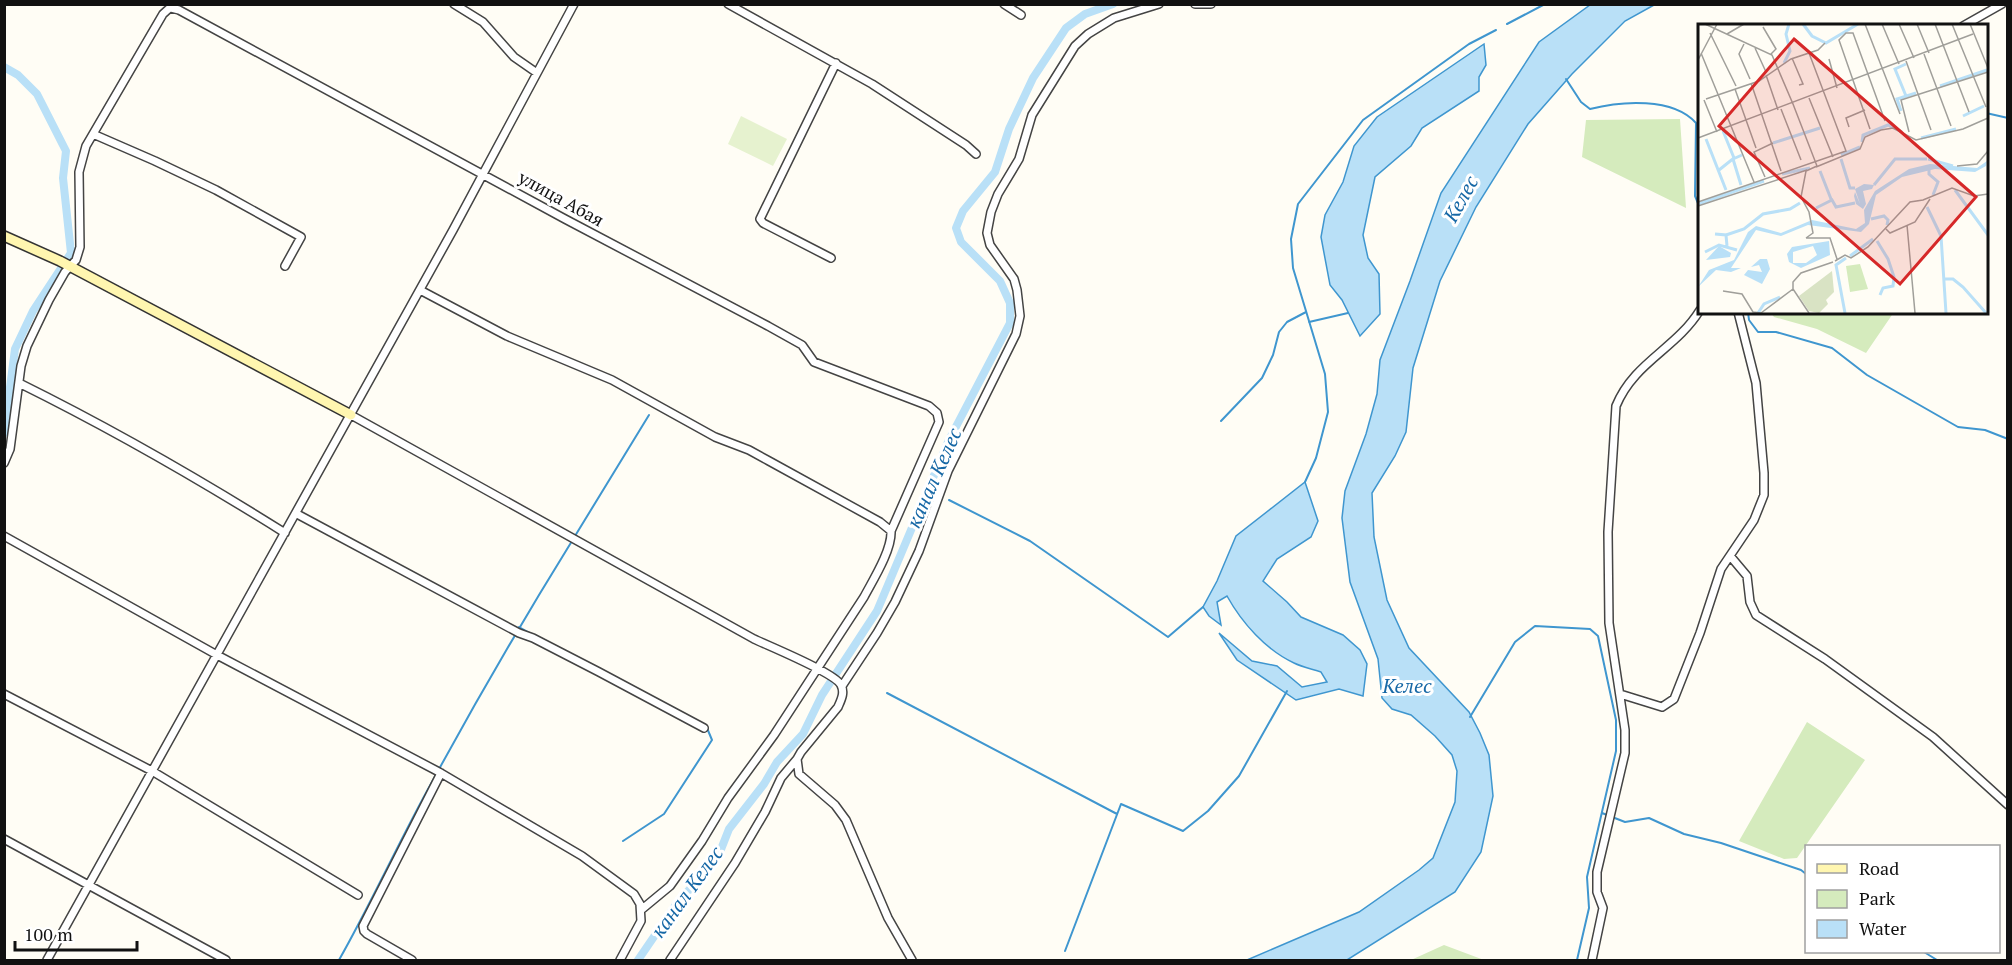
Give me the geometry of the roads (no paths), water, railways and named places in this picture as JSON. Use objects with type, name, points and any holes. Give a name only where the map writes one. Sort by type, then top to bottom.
[{"type":"main road","points":[[4,236],[66,264],[351,415]]},
{"type":"street","points":[[454,4],[483,22],[514,57],[537,73]]},
{"type":"street","points":[[47,960],[297,514],[484,174],[574,4]]},
{"type":"street","points":[[728,4],[836,63],[906,105],[976,154]]},
{"type":"street","points":[[1004,4],[1021,15]]},
{"type":"street","points":[[840,682],[877,633],[895,602],[919,551],[948,471],[1016,334],[1020,316],[1017,290],[1008,270],[990,245],[987,233],[991,212],[998,194],[1019,159],[1032,115],[1075,46],[1088,34],[1114,18],[1159,4]]},
{"type":"street","points":[[1195,4],[1211,4]]},
{"type":"street","points":[[1967,24],[2002,4]]},
{"type":"street","name":"улица Абая","points":[[4,463],[8,458],[12,441],[21,366],[30,338],[66,264],[78,255],[80,247],[79,172],[86,146],[163,14],[172,6],[785,335],[806,349],[814,362],[920,402],[935,411],[939,422],[891,531]]},
{"type":"street","points":[[831,258],[763,223],[760,219],[836,63]]},
{"type":"street","points":[[93,134],[155,160],[216,190],[301,237],[285,266]]},
{"type":"street","points":[[420,290],[507,336],[612,380],[714,437],[749,450],[880,522],[891,531],[891,538],[877,574],[822,663],[670,886],[641,910]]},
{"type":"street","points":[[1592,960],[1603,909],[1597,892],[1597,872],[1625,753],[1625,730],[1609,623],[1608,532],[1616,406],[1633,377],[1691,324],[1698,313]]},
{"type":"street","points":[[1620,694],[1662,707],[1674,699],[1700,633],[1721,569],[1754,520],[1764,495],[1756,383],[1739,314]]},
{"type":"street","points":[[19,383],[133,443],[216,490],[285,533]]},
{"type":"street","points":[[351,415],[754,639],[817,668],[840,682],[843,694],[838,707],[781,778],[765,812],[735,863],[670,960]]},
{"type":"street","points":[[297,514],[704,728]]},
{"type":"street","points":[[4,536],[217,655],[437,771],[582,856],[634,894],[641,910],[640,921],[620,960]]},
{"type":"street","points":[[1731,557],[1747,576],[1750,602],[1756,615],[1825,659],[1934,737],[2007,805]]},
{"type":"street","points":[[4,694],[152,771],[358,895]]},
{"type":"street","points":[[797,759],[800,774],[835,806],[849,825],[888,918],[912,960]]},
{"type":"street","points":[[412,960],[366,934],[363,926],[437,771]]},
{"type":"street","points":[[4,839],[225,960]]},
{"type":"water","name":"Келес","points":[[1590,5],[1654,5],[1625,21],[1572,74],[1528,124],[1476,207],[1440,281],[1413,368],[1406,432],[1395,456],[1372,493],[1374,537],[1387,600],[1409,648],[1469,712],[1489,755],[1493,796],[1481,852],[1455,892],[1347,960],[1247,960],[1359,912],[1419,870],[1433,858],[1455,802],[1457,771],[1452,755],[1411,715],[1392,709],[1382,698],[1378,659],[1350,582],[1342,518],[1345,491],[1366,434],[1377,394],[1380,360],[1441,193],[1539,42]]},
{"type":"water","points":[[1484,44],[1486,65],[1479,77],[1479,91],[1422,128],[1411,146],[1375,177],[1363,235],[1368,258],[1379,274],[1380,314],[1360,336],[1342,300],[1330,285],[1321,237],[1325,215],[1343,182],[1354,146],[1377,117]]},
{"type":"water","points":[[1305,482],[1318,521],[1311,537],[1277,559],[1263,581],[1301,617],[1343,635],[1360,650],[1367,664],[1363,696],[1339,689],[1296,700],[1237,660],[1219,633],[1252,661],[1277,666],[1302,687],[1327,682],[1321,672],[1297,664],[1264,643],[1247,626],[1227,596],[1217,602],[1221,625],[1209,616],[1203,607],[1236,536]]},
{"type":"waterway","name":"канал Келес","points":[[638,960],[675,906],[718,857],[729,829],[764,784],[777,762],[803,734],[822,695],[877,611],[948,442],[1010,323],[1010,303],[1000,281],[961,242],[956,228],[963,211],[995,172],[1009,129],[1033,78],[1066,28],[1085,14],[1113,4]]},
{"type":"waterway","points":[[1507,24],[1545,4]]},
{"type":"waterway","points":[[1305,482],[1316,458],[1328,412],[1325,374],[1293,268],[1291,239],[1298,204],[1363,120],[1469,44],[1496,30]]},
{"type":"waterway","points":[[4,67],[18,75],[37,94],[66,151],[63,178],[71,253],[33,311],[15,349],[4,433]]},
{"type":"waterway","points":[[1566,79],[1581,102],[1590,109],[1616,104],[1646,103],[1674,109],[1696,123],[1695,196],[1698,203]]},
{"type":"waterway","points":[[1988,113],[2008,118]]},
{"type":"waterway","points":[[1221,421],[1262,378],[1273,355],[1279,332],[1287,322],[1306,312]]},
{"type":"waterway","points":[[1309,322],[1348,313]]},
{"type":"waterway","points":[[1748,314],[1749,320],[1758,332],[1776,332],[1832,348],[1867,375],[1958,427],[1985,430],[2008,439]]},
{"type":"waterway","points":[[575,536],[649,415]]},
{"type":"waterway","points":[[949,500],[1030,541],[1168,637],[1203,607]]},
{"type":"waterway","points":[[339,960],[420,804],[483,691],[572,541]]},
{"type":"waterway","points":[[1470,717],[1515,642],[1535,626],[1590,629],[1598,636],[1616,720],[1616,751],[1587,877],[1589,908],[1577,960]]},
{"type":"waterway","points":[[519,627],[535,636]]},
{"type":"waterway","points":[[1065,951],[1121,804],[1183,831],[1208,811],[1239,776],[1287,691]]},
{"type":"waterway","points":[[887,693],[1117,814]]},
{"type":"waterway","points":[[623,841],[664,814],[712,740],[707,728]]},
{"type":"waterway","points":[[1602,813],[1625,822],[1649,818],[1684,834],[1721,843],[1805,873]]},
{"type":"waterway","points":[[1926,953],[1937,960]]}]
